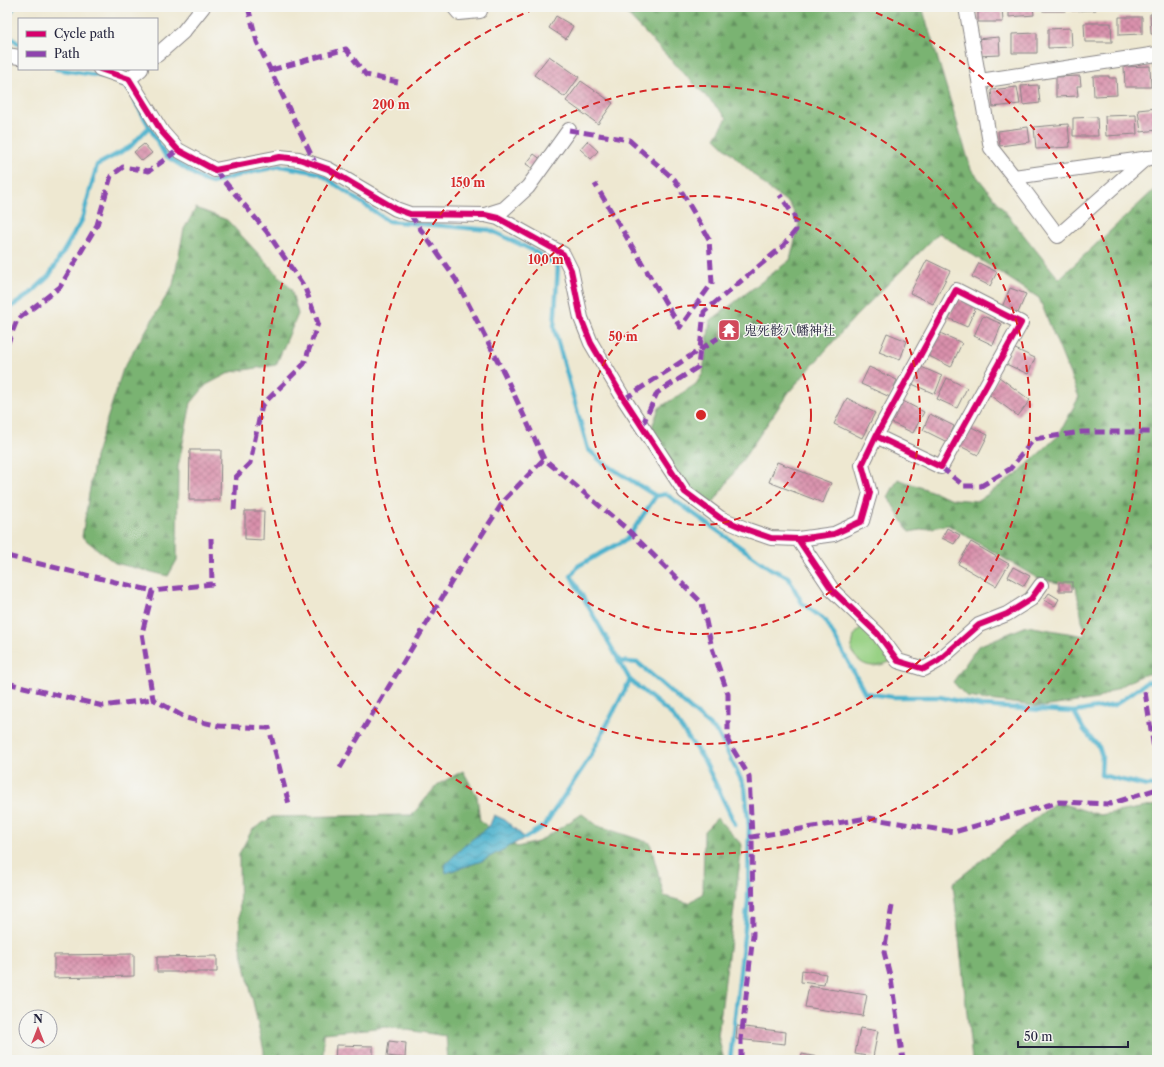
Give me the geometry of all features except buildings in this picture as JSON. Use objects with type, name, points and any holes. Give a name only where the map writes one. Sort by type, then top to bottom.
[{"type":"street","points":[[158,54],[183,32],[203,7]]},
{"type":"street","points":[[454,7],[459,13],[480,11]]},
{"type":"street","points":[[966,7],[991,148],[1058,236],[1152,157]]},
{"type":"street","points":[[980,81],[1157,54]]},
{"type":"street","points":[[7,55],[18,57]]},
{"type":"street","points":[[103,70],[129,79],[162,132],[178,150],[215,170],[280,157],[299,159],[328,169],[396,209],[410,214],[485,216],[498,218],[563,254],[571,270],[582,318],[591,343],[624,399],[685,492],[720,518],[771,538],[798,539],[834,534],[862,521],[870,493],[862,465],[876,436],[956,290],[1021,323],[942,467],[876,436]]},
{"type":"street","points":[[129,79],[140,70]]},
{"type":"street","points":[[485,216],[504,209],[528,187],[570,130]]},
{"type":"street","points":[[1014,178],[1152,157]]},
{"type":"street","points":[[798,539],[833,591],[878,634],[898,661],[924,669],[938,661],[979,624],[1007,614],[1031,599],[1041,585]]},
{"type":"green space","points":[[620,7],[922,7],[971,169],[1059,279],[1157,187],[1157,672],[1140,676],[1097,699],[1042,707],[967,697],[953,682],[978,646],[1027,626],[1085,636],[1076,587],[1037,578],[948,525],[909,532],[888,497],[898,479],[953,499],[978,501],[1018,473],[1058,436],[1079,397],[1039,298],[939,233],[854,318],[789,392],[711,506],[685,482],[649,435],[659,408],[696,384],[703,373],[710,321],[790,260],[799,224],[790,204],[769,189],[715,138],[727,118]]},
{"type":"green space","points":[[196,208],[227,220],[291,289],[298,314],[276,365],[231,372],[206,385],[191,403],[178,467],[177,560],[168,576],[115,563],[82,537],[95,457],[123,369],[173,285],[184,229]]},
{"type":"green space","points":[[863,624],[896,659],[877,666],[871,666],[861,662],[856,657],[851,651],[854,636]]},
{"type":"green space","points":[[463,771],[477,796],[480,821],[517,847],[538,842],[582,814],[598,826],[650,843],[664,896],[689,903],[703,893],[704,831],[717,818],[742,845],[718,1036],[724,1060],[448,1060],[446,1036],[387,1027],[324,1033],[323,1060],[264,1060],[264,1051],[240,943],[239,854],[252,830],[272,817],[412,815],[437,785]]},
{"type":"green space","points":[[1056,802],[1100,815],[1157,805],[1157,1060],[972,1060],[953,883]]},
{"type":"water","points":[[494,815],[505,820],[525,838],[482,861],[446,873],[445,865],[464,846],[490,825]]},
{"type":"waterway","points":[[7,18],[14,7]]},
{"type":"waterway","points":[[7,35],[18,43]]},
{"type":"waterway","points":[[63,70],[102,76]]},
{"type":"waterway","points":[[117,80],[130,90]]},
{"type":"waterway","points":[[135,101],[165,155],[203,180],[212,183],[235,176],[280,166],[319,173],[388,221],[490,230],[534,251],[558,266],[554,328],[588,449],[602,462],[656,496],[666,494],[771,569],[788,577],[802,603],[826,621],[865,693],[892,697],[940,697],[981,706],[1074,712],[1115,705],[1147,682],[1157,682]]},
{"type":"waterway","points":[[7,310],[31,293],[49,276],[82,220],[97,165],[130,147],[148,128]]},
{"type":"waterway","points":[[656,496],[627,539],[578,566],[571,576],[630,680],[672,715],[704,760],[735,824]]},
{"type":"waterway","points":[[619,661],[638,663],[718,733],[745,788],[749,827],[748,902],[730,1060]]},
{"type":"waterway","points":[[525,838],[544,826],[590,757],[630,680]]},
{"type":"waterway","points":[[1074,712],[1084,730],[1099,747],[1102,756],[1101,775],[1147,786],[1157,785]]},
{"type":"marked path","points":[[248,7],[257,42],[316,165]]},
{"type":"marked path","points":[[271,70],[346,49],[366,75],[398,82]]},
{"type":"marked path","points":[[569,130],[629,140],[675,180],[709,239],[712,283],[680,327],[595,184]]},
{"type":"marked path","points":[[7,345],[17,320],[60,287],[97,225],[111,176],[123,167],[149,171],[178,150]]},
{"type":"marked path","points":[[215,170],[267,232],[305,288],[318,323],[304,364],[262,405],[250,463],[236,477],[234,511]]},
{"type":"marked path","points":[[642,426],[657,393],[698,367],[704,312],[783,246],[796,230],[794,216],[780,195]]},
{"type":"marked path","points":[[410,214],[456,280],[505,375],[544,459],[627,529],[702,603],[712,648],[728,694],[728,741],[749,776],[752,837],[868,818],[954,832],[1059,802],[1110,804],[1157,789]]},
{"type":"marked path","points":[[624,399],[718,338]]},
{"type":"marked path","points":[[941,467],[964,486],[981,486],[1010,469],[1034,439],[1082,432],[1157,432]]},
{"type":"marked path","points":[[340,768],[452,581],[505,499],[544,459]]},
{"type":"marked path","points":[[211,538],[212,584],[153,591],[142,633],[153,699],[186,718],[219,726],[269,728],[289,804]]},
{"type":"marked path","points":[[7,556],[153,591]]},
{"type":"marked path","points":[[7,683],[103,706],[153,699]]},
{"type":"marked path","points":[[1145,692],[1157,767]]},
{"type":"marked path","points":[[741,1060],[741,1040],[753,935],[752,837]]},
{"type":"marked path","points":[[892,906],[884,952],[891,979],[903,1060]]},
{"type":"cycle path","points":[[103,70],[129,79],[162,132],[178,150],[215,170],[280,157],[299,159],[328,169],[396,209],[410,214],[485,215],[498,218],[563,254],[571,270],[581,318],[591,343],[624,399],[685,492],[720,518],[748,530],[771,538],[798,539],[833,591],[878,634],[898,661],[924,669],[938,661],[979,625],[1007,614],[1031,599],[1041,585]]},
{"type":"cycle path","points":[[798,539],[834,534],[862,521],[870,493],[862,465],[876,436],[956,290],[1021,323],[941,467],[876,436]]},
{"type":"place","name":"鬼死骸八幡神社","points":[[729,330]]}]
